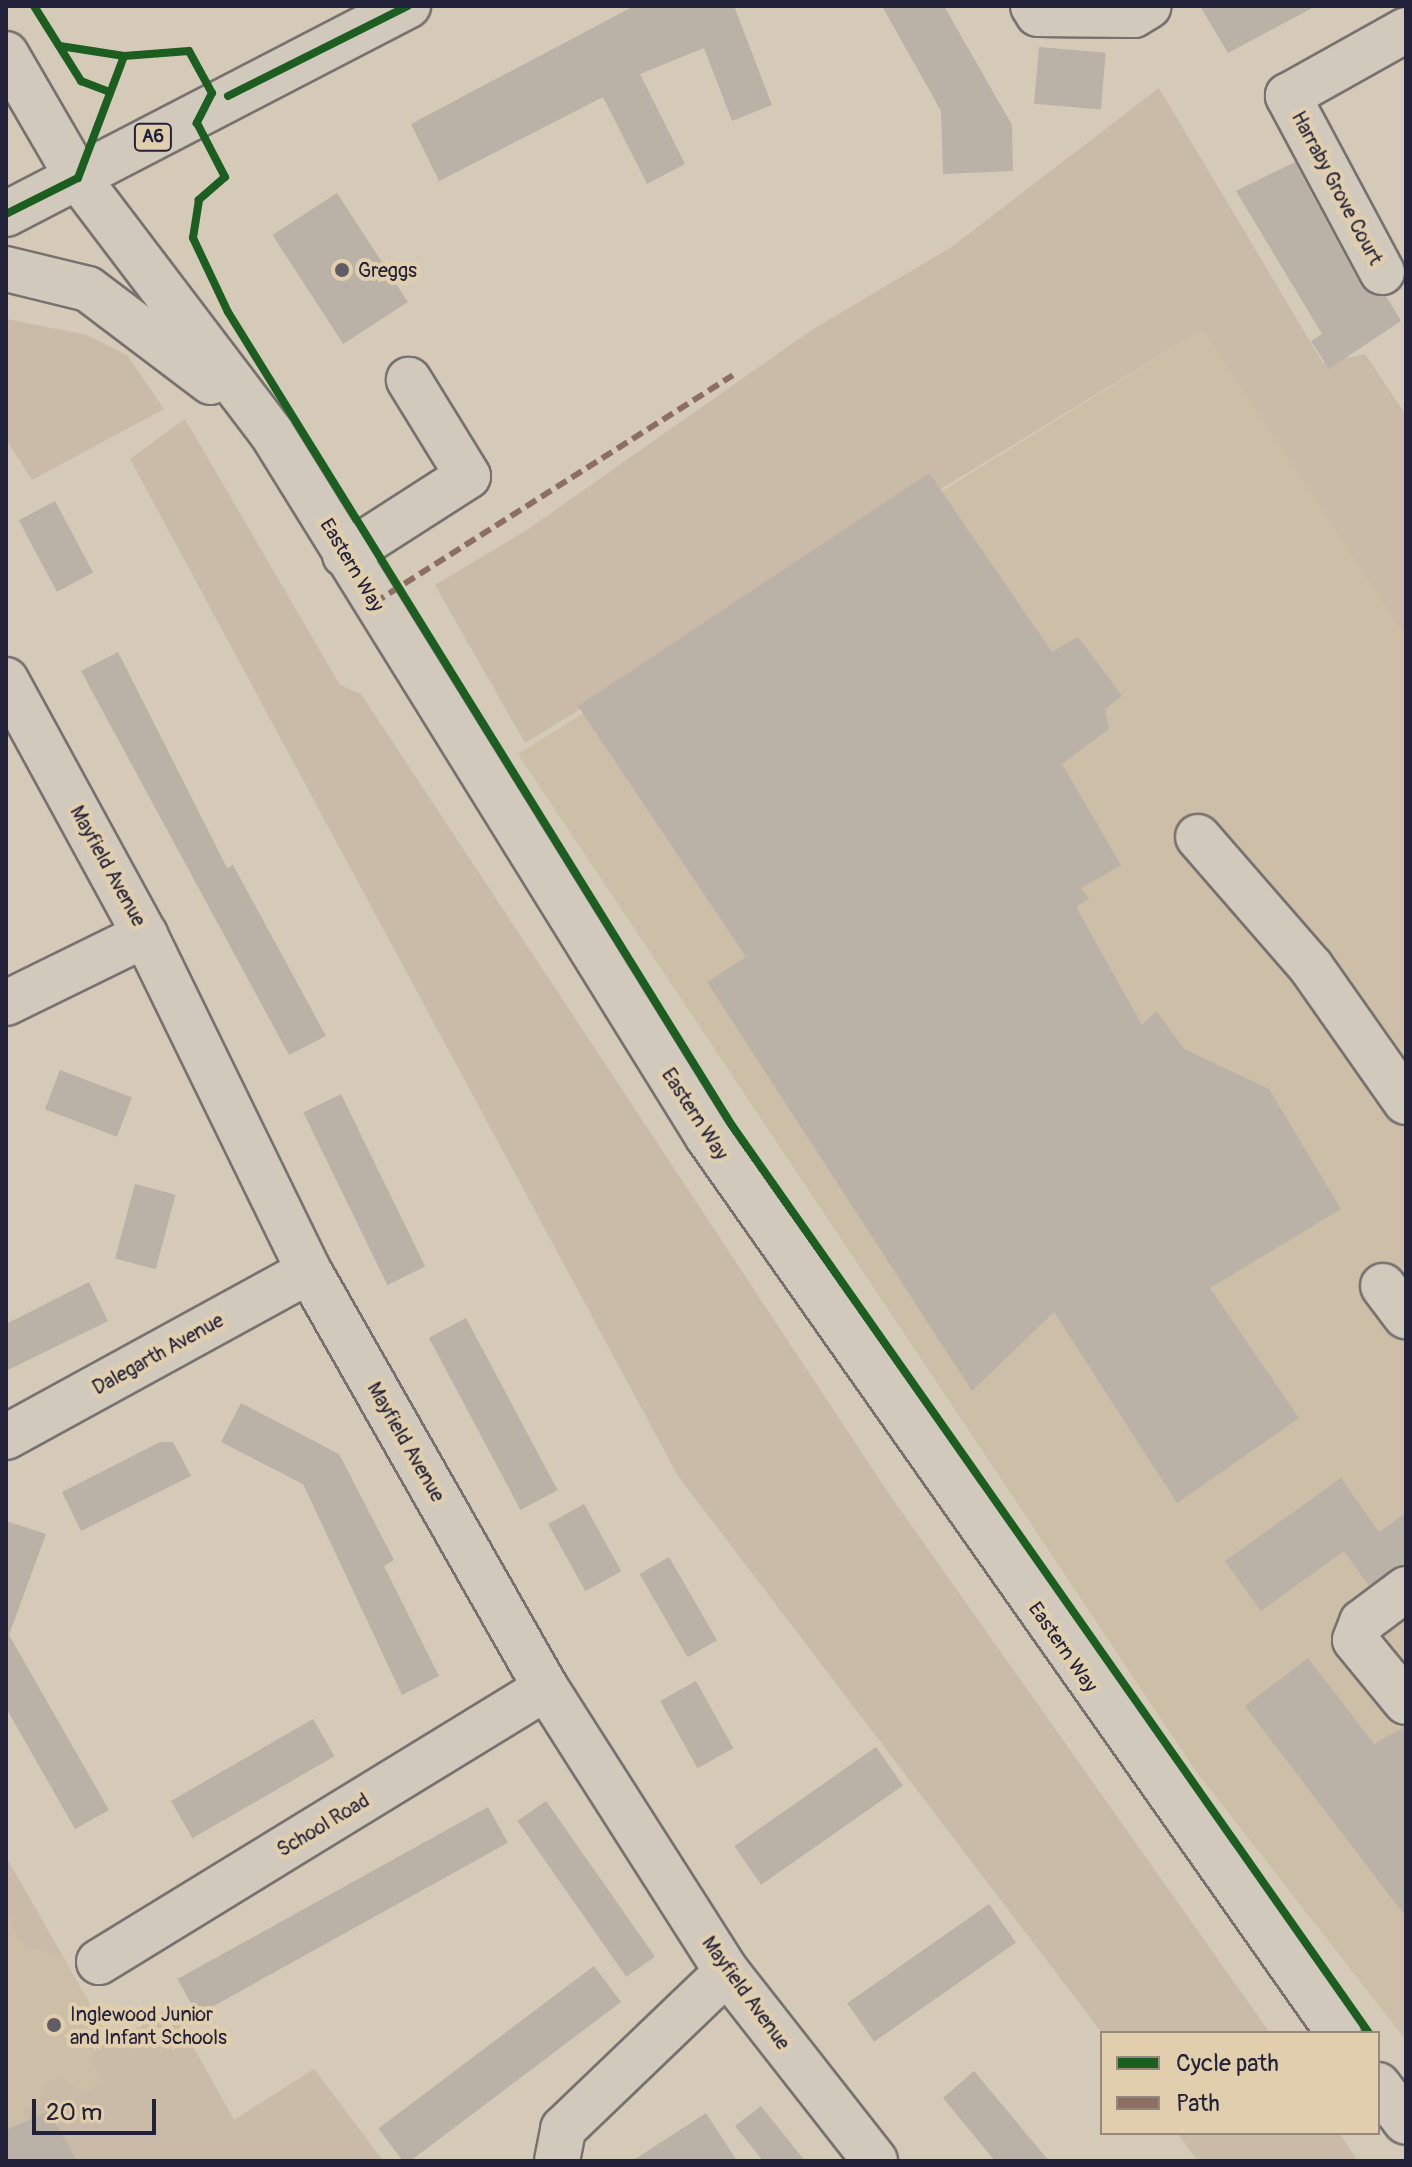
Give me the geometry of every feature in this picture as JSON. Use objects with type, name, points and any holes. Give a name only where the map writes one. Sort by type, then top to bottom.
[{"type":"street","name":"A6","points":[[6,214],[408,6]]},
{"type":"street","points":[[1033,6],[1038,14],[1134,15],[1149,6]]},
{"type":"street","name":"Harraby Grove Court","points":[[1382,272],[1288,96],[1406,30]]},
{"type":"street","name":"Eastern Way","points":[[6,54],[78,178],[271,432],[708,1137],[1338,2031]]},
{"type":"street","points":[[6,269],[88,289],[271,432]]},
{"type":"street","points":[[345,555],[468,476],[409,380]]},
{"type":"street","name":"Mayfield Avenue","points":[[6,680],[145,935],[309,1271],[546,1688],[727,1972],[875,2161]]},
{"type":"street","points":[[1198,837],[1311,967],[1406,1102]]},
{"type":"street","points":[[6,1003],[145,935]]},
{"type":"street","name":"Dalegarth Avenue","points":[[6,1437],[309,1271]]},
{"type":"street","points":[[1406,1589],[1362,1622],[1355,1640],[1406,1702]]},
{"type":"street","name":"School Road","points":[[99,1962],[546,1688]]},
{"type":"street","points":[[557,2161],[563,2129],[727,1972]]},
{"type":"street","points":[[1380,2088],[1406,2122]]},
{"type":"shaded area","points":[[1159,88],[1323,363],[1365,354],[1406,415],[1406,637],[1203,329],[525,743],[435,585],[527,530],[810,331],[950,248]]},
{"type":"shaded area","points":[[6,319],[87,335],[127,355],[164,409],[32,480],[6,439]]},
{"type":"shaded area","points":[[1205,328],[1406,635],[1406,2040],[1195,1770],[518,754]]},
{"type":"shaded area","points":[[185,419],[340,685],[361,694],[887,1491],[1269,2031],[1100,2031],[678,1476],[130,459]]},
{"type":"shaded area","name":"Inglewood Junior and Infant Schools","points":[[6,1857],[112,2042],[171,2007],[234,2120],[314,2069],[383,2161],[6,2161]]},
{"type":"shaded area","points":[[6,1857],[62,1955],[26,1947],[17,1937],[6,1906]]},
{"type":"shaded area","name":"Inglewood Junior and Infant Schools","points":[[171,2007],[234,2120],[314,2069],[383,2161],[77,2161],[50,2111],[30,2119],[24,2109],[39,2103],[47,2082],[61,2077],[82,2094],[102,2082],[91,2056]]},
{"type":"shaded area","points":[[1178,2135],[1340,2135],[1358,2161],[1198,2161]]},
{"type":"building","points":[[634,6],[734,6],[772,105],[732,121],[704,48],[640,74],[685,164],[647,184],[603,97],[439,181],[411,124]]},
{"type":"building","points":[[882,6],[944,6],[1012,125],[1013,171],[943,174],[941,111]]},
{"type":"building","points":[[1200,6],[1316,6],[1228,53]]},
{"type":"building","points":[[1039,47],[1106,53],[1101,110],[1034,104]]},
{"type":"building","points":[[1295,162],[1360,284],[1386,296],[1401,321],[1329,369],[1311,341],[1322,334],[1236,191]]},
{"type":"building","name":"Greggs","points":[[337,193],[408,302],[343,344],[272,235]]},
{"type":"building","points":[[929,473],[1052,652],[1078,637],[1122,696],[1105,709],[1109,729],[1062,764],[1121,865],[1081,888],[1089,899],[1076,907],[1142,1025],[1156,1011],[1184,1049],[1269,1089],[1341,1209],[1210,1288],[1299,1418],[1177,1503],[1054,1312],[972,1391],[707,982],[746,957],[578,706]]},
{"type":"building","points":[[55,501],[93,573],[57,592],[19,520]]},
{"type":"building","points":[[118,652],[227,868],[233,865],[326,1036],[289,1055],[81,671]]},
{"type":"building","points":[[60,1070],[132,1098],[117,1137],[45,1109]]},
{"type":"building","points":[[341,1094],[425,1267],[387,1285],[303,1112]]},
{"type":"building","points":[[135,1184],[176,1195],[156,1269],[115,1258]]},
{"type":"building","points":[[89,1282],[108,1321],[6,1371],[6,1324]]},
{"type":"building","points":[[466,1318],[558,1490],[520,1510],[429,1338]]},
{"type":"building","points":[[241,1403],[339,1454],[394,1560],[384,1566],[439,1676],[402,1695],[303,1484],[221,1442]]},
{"type":"building","points":[[160,1442],[173,1442],[191,1476],[81,1531],[62,1492]]},
{"type":"building","points":[[1341,1478],[1379,1532],[1406,1513],[1406,1564],[1369,1586],[1344,1551],[1261,1611],[1225,1561]]},
{"type":"building","points":[[584,1504],[621,1571],[585,1591],[548,1524]]},
{"type":"building","points":[[6,1521],[46,1534],[9,1635],[109,1810],[75,1829],[6,1708]]},
{"type":"building","points":[[669,1557],[717,1640],[688,1657],[640,1574]]},
{"type":"building","points":[[1308,1658],[1374,1744],[1406,1726],[1406,1917],[1245,1706]]},
{"type":"building","points":[[696,1681],[733,1748],[697,1768],[660,1701]]},
{"type":"building","points":[[313,1719],[334,1756],[192,1838],[171,1801]]},
{"type":"building","points":[[876,1747],[903,1786],[761,1885],[734,1846]]},
{"type":"building","points":[[546,1801],[655,1957],[626,1977],[517,1821]]},
{"type":"building","points":[[488,1807],[508,1843],[197,2015],[178,1979]]},
{"type":"building","points":[[989,1904],[1016,1943],[874,2042],[847,2003]]},
{"type":"building","points":[[594,1966],[621,2002],[410,2161],[403,2161],[378,2128]]},
{"type":"building","points":[[974,2071],[1049,2161],[995,2161],[943,2098]]},
{"type":"building","points":[[761,2106],[805,2161],[763,2161],[735,2126]]},
{"type":"building","points":[[49,2111],[77,2161],[6,2161],[6,2130]]},
{"type":"building","points":[[706,2113],[737,2161],[632,2161]]},
{"type":"marked path","points":[[374,603],[733,375]]},
{"type":"cycle path","points":[[34,6],[81,81],[110,92]]},
{"type":"cycle path","points":[[228,96],[408,6]]},
{"type":"cycle path","points":[[60,46],[124,56],[189,51],[212,93],[197,123],[225,177],[199,200],[193,238],[228,312],[731,1124],[1368,2031]]},
{"type":"cycle path","points":[[6,214],[78,178],[124,56]]},
{"type":"place","name":"Greggs","points":[[342,270]]},
{"type":"place","name":"Inglewood Junior and Infant Schools","points":[[54,2025]]}]
